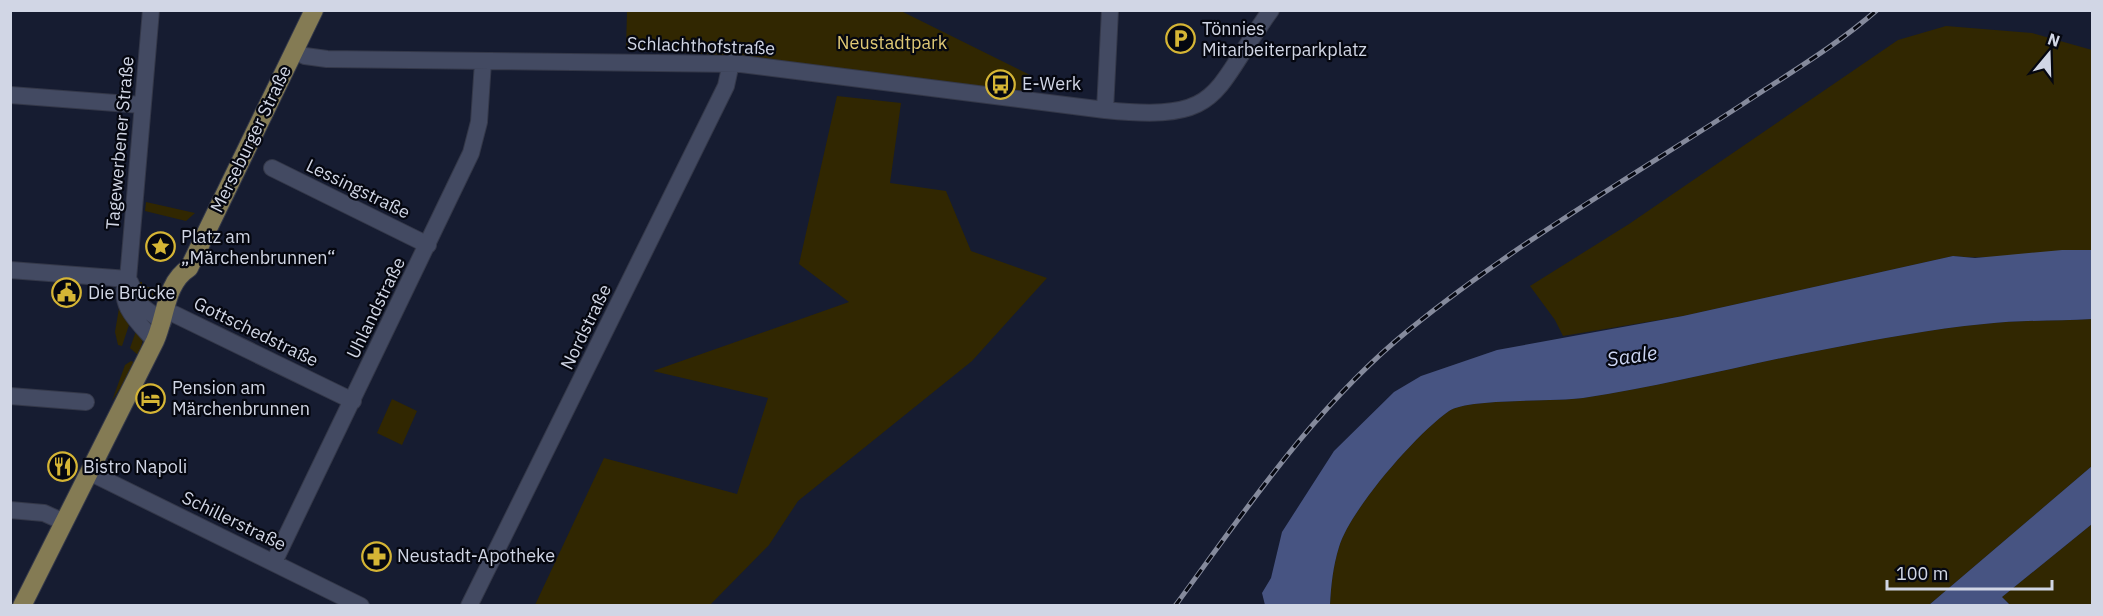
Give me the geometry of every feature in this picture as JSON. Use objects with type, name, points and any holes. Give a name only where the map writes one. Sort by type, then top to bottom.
[{"type":"main road","name":"Merseburger Straße","points":[[22,606],[155,341],[169,318],[164,309],[174,287],[182,272],[189,268],[314,10]]},
{"type":"street","name":"Tagewerbener Straße","points":[[151,10],[128,279],[124,291],[129,310],[155,341]]},
{"type":"street","points":[[1105,110],[1110,10]]},
{"type":"street","name":"Schlachthofstraße","points":[[294,51],[305,56],[327,59],[731,63],[1105,110],[1158,113],[1192,108],[1209,99],[1224,83],[1271,10]]},
{"type":"street","name":"Uhlandstraße","points":[[274,562],[471,153],[479,122],[483,62]]},
{"type":"street","name":"Nordstraße","points":[[469,606],[726,86],[731,63]]},
{"type":"street","points":[[10,94],[142,105]]},
{"type":"street","name":"Lessingstraße","points":[[272,168],[428,245]]},
{"type":"street","points":[[10,270],[128,279]]},
{"type":"street","name":"Gottschedstraße","points":[[128,279],[140,305],[353,401]]},
{"type":"street","points":[[10,396],[86,402]]},
{"type":"street","name":"Schillerstraße","points":[[89,472],[361,606]]},
{"type":"street","points":[[10,510],[44,513],[64,522]]},
{"type":"green space","name":"Neustadtpark","points":[[627,11],[901,11],[1030,75],[1029,93],[735,56],[626,49]]},
{"type":"green space","points":[[1946,26],[2032,33],[2092,50],[2092,250],[1988,257],[1953,256],[1683,316],[1563,336],[1555,320],[1530,286],[1629,224],[1898,40]]},
{"type":"green space","points":[[837,96],[901,103],[890,183],[946,191],[971,251],[1047,278],[972,361],[798,501],[769,545],[710,605],[535,605],[604,458],[737,494],[768,398],[653,371],[849,302],[799,264]]},
{"type":"green space","points":[[146,202],[195,213],[186,221],[145,211]]},
{"type":"green space","points":[[139,282],[142,282],[142,286],[154,288],[159,285],[151,301],[146,301]]},
{"type":"green space","points":[[119,308],[129,325],[122,346],[118,345],[115,332]]},
{"type":"green space","points":[[2092,319],[2092,466],[1929,605],[1330,606],[1337,554],[1356,513],[1419,437],[1449,411],[1459,407],[1492,402],[1583,398],[1827,349],[1945,329],[2011,322]]},
{"type":"green space","points":[[136,331],[143,339],[139,356],[130,348]]},
{"type":"green space","points":[[131,361],[136,363],[112,401],[125,365]]},
{"type":"green space","points":[[392,399],[417,411],[402,445],[377,433]]},
{"type":"green space","points":[[2092,524],[2092,605],[2010,605],[2002,597]]},
{"type":"water","name":"Saale","points":[[2062,250],[2092,250],[2092,319],[2011,322],[1945,329],[1827,349],[1614,393],[1583,398],[1474,404],[1449,411],[1403,454],[1356,513],[1337,554],[1330,605],[1265,605],[1262,593],[1271,578],[1282,532],[1334,451],[1394,392],[1421,376],[1497,350],[1683,316],[1953,256],[1975,258]]},
{"type":"water","points":[[2092,466],[2092,524],[2002,597],[2010,605],[1929,605]]},
{"type":"railway","points":[[1175,606],[1256,496],[1313,425],[1343,391],[1410,329],[1449,298],[1531,240],[1812,59],[1877,10]]},
{"type":"place","name":"Tönnies Mitarbeiterparkplatz","points":[[1181,39]]},
{"type":"place","name":"E-Werk","points":[[1001,84]]},
{"type":"place","name":"Platz am „Märchenbrunnen“","points":[[160,247]]},
{"type":"place","name":"Die Brücke","points":[[67,293]]},
{"type":"place","name":"Pension am Märchenbrunnen","points":[[151,398]]},
{"type":"place","name":"Bistro Napoli","points":[[62,467]]},
{"type":"place","name":"Neustadt-Apotheke","points":[[376,556]]}]
